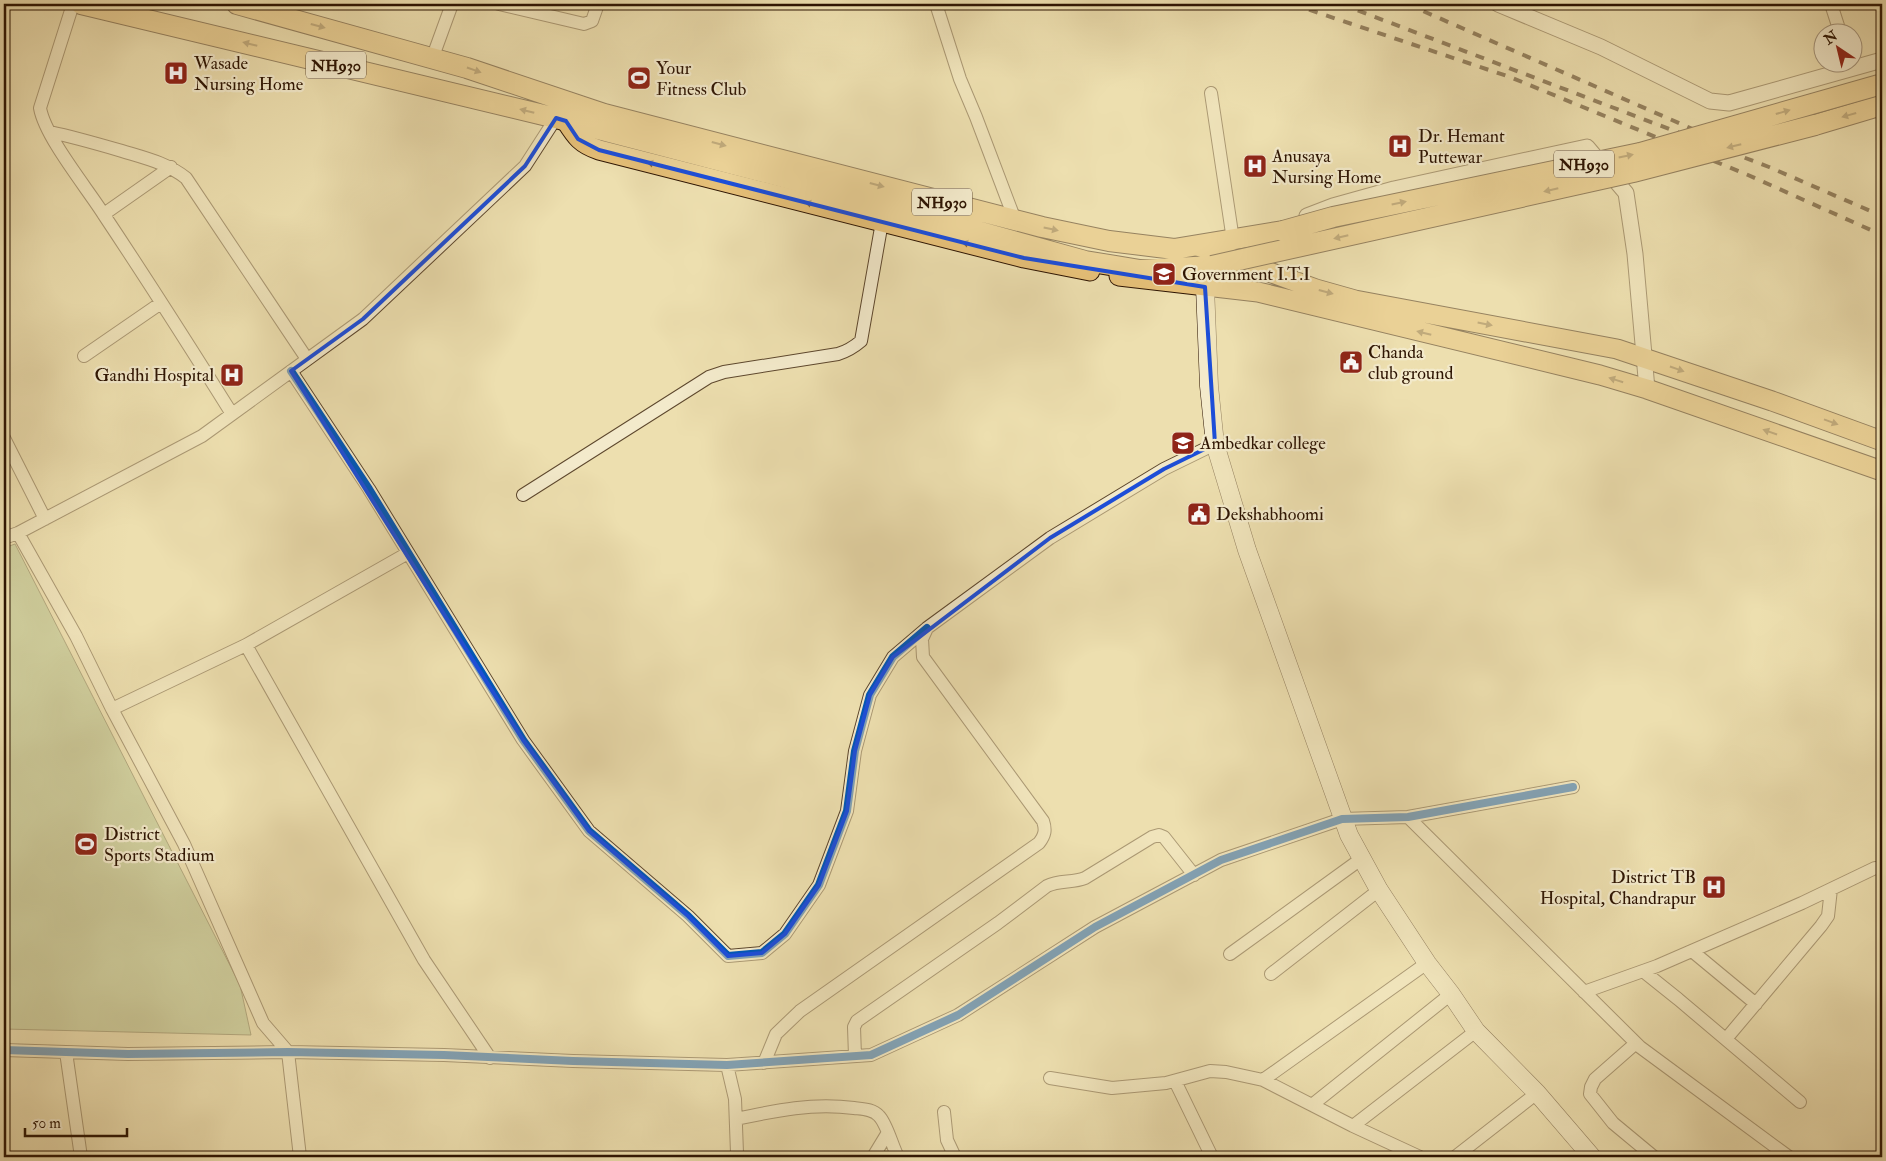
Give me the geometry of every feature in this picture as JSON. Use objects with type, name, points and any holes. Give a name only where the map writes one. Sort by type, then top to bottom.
[{"type":"highway","name":"NH930","points":[[82,4],[561,120],[783,177],[1066,256],[1140,270],[1212,266],[1633,172],[1816,125],[1882,105]]},
{"type":"highway","name":"NH930","points":[[237,4],[466,68],[604,114],[1015,220],[1109,242],[1174,249],[1283,232],[1332,217],[1640,153],[1882,84]]},
{"type":"main road","points":[[561,120],[578,139],[587,146],[599,150],[1033,260],[1116,276],[1258,292],[1600,375],[1646,389],[1882,471]]},
{"type":"main road","points":[[1198,246],[1316,289],[1355,300],[1617,349],[1729,386],[1882,441]]},
{"type":"main road","points":[[1205,287],[1209,386],[1215,444],[1247,550],[1342,819],[1361,859],[1379,890],[1427,963],[1476,1030],[1537,1093],[1592,1157]]},
{"type":"main road","points":[[1718,414],[1729,386]]},
{"type":"street","points":[[74,4],[40,108],[43,120],[232,414]]},
{"type":"street","points":[[432,59],[452,4]]},
{"type":"street","points":[[499,4],[584,24],[592,20],[598,4]]},
{"type":"street","points":[[936,4],[960,79],[1015,220]]},
{"type":"street","points":[[1498,4],[1601,46],[1700,97],[1718,103],[1729,103],[1747,98],[1827,72]]},
{"type":"street","points":[[1831,4],[1837,22]]},
{"type":"street","points":[[1864,63],[1882,60]]},
{"type":"street","points":[[1212,93],[1232,240]]},
{"type":"street","points":[[4,538],[202,436],[363,319],[525,166],[561,120]]},
{"type":"street","points":[[50,132],[78,138],[162,163],[186,178],[307,359]]},
{"type":"street","points":[[1254,236],[1333,206],[1376,194],[1587,147],[1626,192],[1635,254],[1646,389]]},
{"type":"street","points":[[104,214],[171,168]]},
{"type":"street","points":[[523,495],[709,378],[724,372],[838,354],[847,352],[856,346],[861,341],[882,222]]},
{"type":"street","points":[[84,356],[161,303]]},
{"type":"street","points":[[291,371],[369,489],[523,740],[589,831],[688,916],[728,956],[762,953],[785,934],[818,885],[847,811],[856,751],[870,696],[892,657],[927,628],[1050,538],[1164,469],[1215,444]]},
{"type":"street","points":[[4,438],[44,519]]},
{"type":"street","points":[[18,532],[76,636],[112,709],[184,844],[264,1023],[288,1052],[300,1157]]},
{"type":"street","points":[[112,709],[246,645],[408,553]]},
{"type":"street","points":[[764,1063],[776,1034],[800,1011],[1039,843],[1044,836],[1045,828],[1043,821],[922,657],[922,639],[927,628]]},
{"type":"street","points":[[246,645],[424,960],[490,1058]]},
{"type":"street","points":[[4,1050],[138,1054],[288,1052],[444,1055],[726,1065],[871,1055],[958,1015],[1095,927],[1221,860],[1342,819],[1408,817],[1573,787]]},
{"type":"street","points":[[1408,817],[1636,1043],[1789,1157]]},
{"type":"street","points":[[855,1056],[854,1027],[857,1021],[991,928],[1047,886],[1056,882],[1085,878],[1152,837],[1159,835],[1164,837],[1194,874]]},
{"type":"street","points":[[1230,954],[1361,859]]},
{"type":"street","points":[[1584,992],[1692,951],[1875,868]]},
{"type":"street","points":[[1726,1039],[1822,926],[1828,916],[1831,889]]},
{"type":"street","points":[[1271,974],[1379,890]]},
{"type":"street","points":[[1692,951],[1756,1004]]},
{"type":"street","points":[[1263,1080],[1427,963]]},
{"type":"street","points":[[1643,971],[1800,1102]]},
{"type":"street","points":[[1312,1105],[1451,994]]},
{"type":"street","points":[[1353,1126],[1476,1030]]},
{"type":"street","points":[[1636,1043],[1595,1079],[1590,1094],[1613,1123],[1654,1157]]},
{"type":"street","points":[[66,1052],[81,1157]]},
{"type":"street","points":[[726,1065],[735,1099],[737,1154],[740,1157]]},
{"type":"street","points":[[1050,1078],[1112,1088],[1166,1083],[1210,1072],[1226,1072],[1263,1080],[1353,1126],[1420,1157]]},
{"type":"street","points":[[1175,1081],[1212,1157]]},
{"type":"street","points":[[1455,1157],[1537,1093]]},
{"type":"street","points":[[736,1119],[791,1108],[832,1106],[872,1111],[883,1120],[887,1134],[898,1157]]},
{"type":"street","points":[[944,1112],[947,1140],[955,1157]]},
{"type":"street","points":[[873,1157],[887,1134]]},
{"type":"highlighted area","points":[[556,118],[566,121],[578,139],[599,150],[1024,258],[1205,287],[1215,444],[1164,469],[1050,538],[893,657],[870,695],[855,751],[847,811],[819,885],[785,934],[762,953],[728,956],[688,916],[589,831],[523,740],[291,371],[363,319],[525,166]]},
{"type":"green space","name":"District Sports Stadium","points":[[15,544],[240,985],[251,1035],[4,1029],[4,548]]},
{"type":"railway","points":[[1292,4],[1510,77],[1748,175],[1882,235]]},
{"type":"railway","points":[[1341,4],[1769,167],[1882,216]]},
{"type":"railway","points":[[1407,4],[1729,145]]},
{"type":"cycle path","points":[[291,371],[369,489],[523,740],[589,831],[688,916],[728,956],[762,953],[785,934],[819,885],[847,811],[855,751],[870,695],[893,657],[927,628]]},
{"type":"cycle path","points":[[4,1050],[128,1054],[288,1052],[444,1055],[727,1065],[871,1055],[958,1015],[1095,927],[1221,860],[1342,819],[1408,817],[1573,787]]},
{"type":"place","name":"Wasade Nursing Home","points":[[176,73]]},
{"type":"place","name":"Your Fitness Club","points":[[639,78]]},
{"type":"place","name":"Dr. Hemant Puttewar","points":[[1400,146]]},
{"type":"place","name":"Anusaya Nursing Home","points":[[1255,166]]},
{"type":"place","name":"Government I.T.I","points":[[1164,274]]},
{"type":"place","name":"Chanda club ground","points":[[1351,362]]},
{"type":"place","name":"Gandhi Hospital","points":[[232,375]]},
{"type":"place","name":"Ambedkar college","points":[[1183,443]]},
{"type":"place","name":"Dekshabhoomi","points":[[1199,514]]},
{"type":"place","name":"District Sports Stadium","points":[[86,844]]},
{"type":"place","name":"District TB Hospital, Chandrapur","points":[[1714,887]]}]
